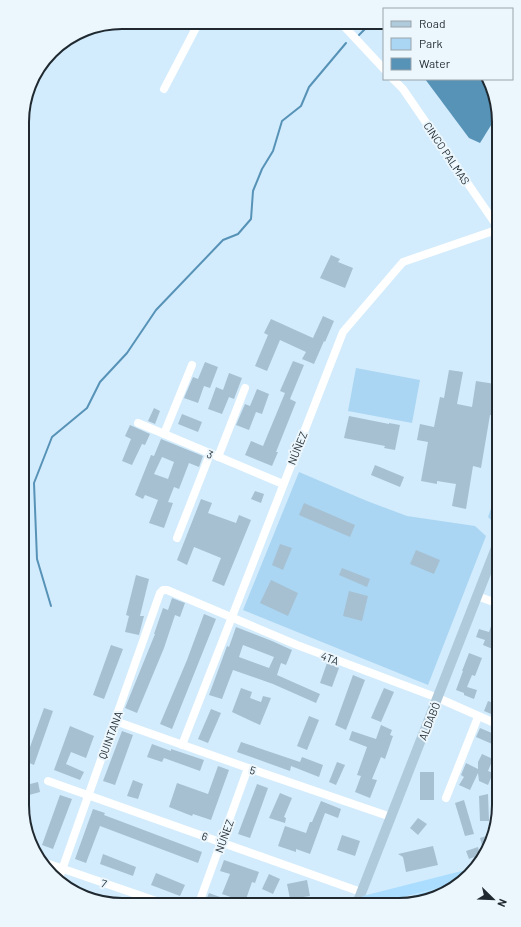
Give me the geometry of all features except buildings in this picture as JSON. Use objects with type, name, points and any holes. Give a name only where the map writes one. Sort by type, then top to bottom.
[{"type":"highway","points":[[361,898],[458,877]]},
{"type":"main road","name":"ALDABÓ","points":[[361,898],[492,559]]},
{"type":"street","points":[[164,89],[195,29]]},
{"type":"street","points":[[347,29],[383,68]]},
{"type":"street","name":"CINCO PALMAS","points":[[395,80],[403,89],[492,219]]},
{"type":"street","name":"NÚÑEZ","points":[[182,745],[343,332],[403,262],[492,231]]},
{"type":"street","points":[[164,434],[192,365]]},
{"type":"street","points":[[218,457],[245,388]]},
{"type":"street","name":"3","points":[[138,423],[283,484]]},
{"type":"street","points":[[178,538],[210,454]]},
{"type":"street","name":"4TA","points":[[163,590],[167,590],[297,645],[438,698],[492,722]]},
{"type":"street","name":"QUINTANA","points":[[60,874],[160,594],[163,590]]},
{"type":"street","points":[[478,596],[492,601]]},
{"type":"street","points":[[446,798],[478,717]]},
{"type":"street","name":"5","points":[[115,721],[391,817]]},
{"type":"street","name":"NÚÑEZ","points":[[202,898],[248,768]]},
{"type":"street","name":"6","points":[[48,781],[222,842],[361,898]]},
{"type":"street","name":"7","points":[[51,865],[147,898]]},
{"type":"green space","points":[[356,368],[420,380],[412,423],[348,411]]},
{"type":"green space","points":[[299,472],[367,501],[407,516],[475,526],[486,536],[428,685],[243,610]]},
{"type":"green space","points":[[492,506],[492,521],[488,517]]},
{"type":"water","points":[[426,80],[481,80],[490,104],[492,124],[480,143],[469,138]]},
{"type":"waterway","points":[[359,35],[365,29]]},
{"type":"waterway","points":[[51,606],[37,559],[34,483],[52,437],[87,408],[100,382],[127,353],[156,310],[223,240],[238,234],[251,219],[253,191],[262,169],[273,151],[282,121],[301,106],[309,87],[346,43]]}]
